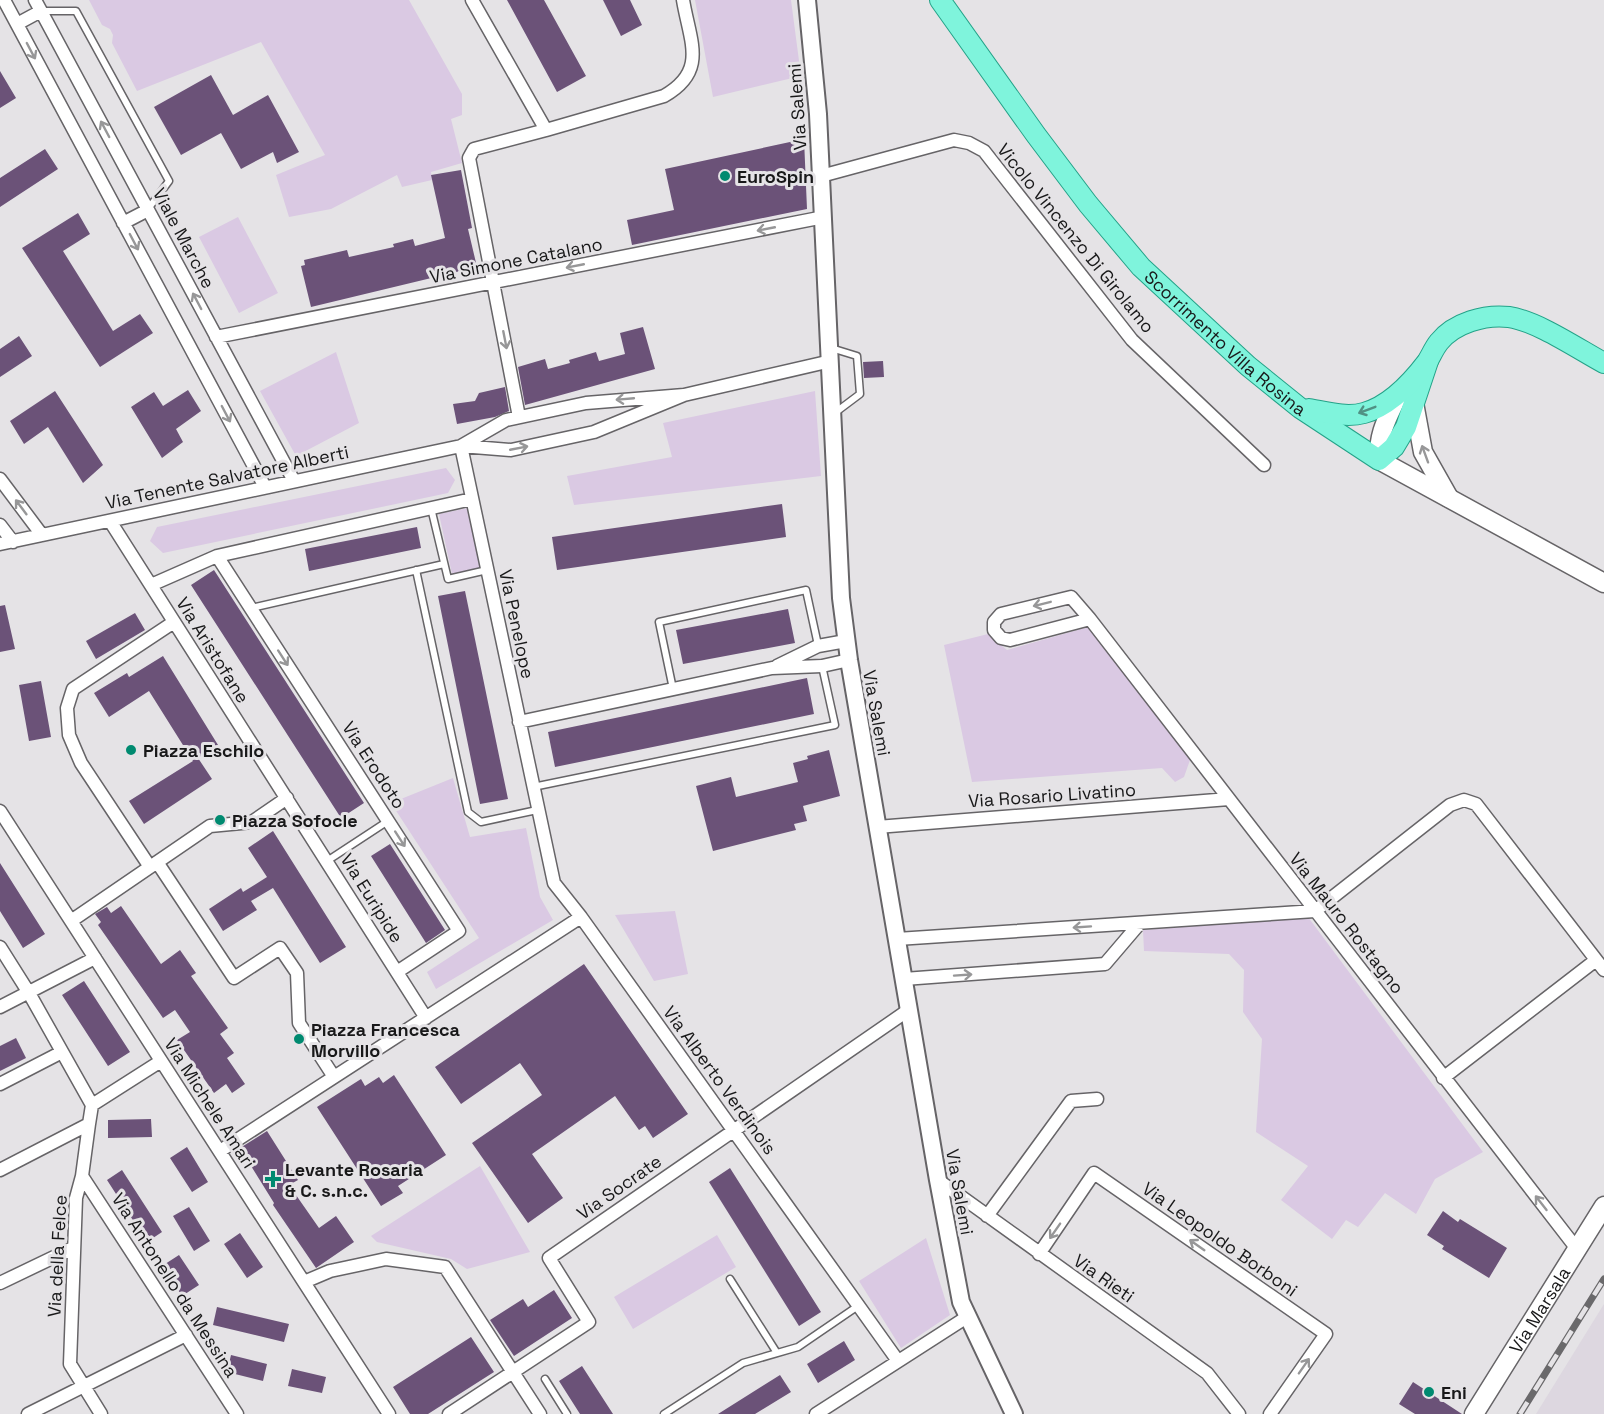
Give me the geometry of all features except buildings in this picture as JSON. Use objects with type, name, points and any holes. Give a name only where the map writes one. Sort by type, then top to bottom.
[{"type":"main road","name":"Scorrimento Villa Rosina","points":[[940,0],[1088,204],[1142,267],[1239,358],[1300,408],[1379,460],[1604,583]]},
{"type":"main road","points":[[1379,460],[1394,447],[1406,427],[1406,399],[1438,343],[1450,332],[1469,321],[1494,316],[1511,318],[1532,325],[1604,363]]},
{"type":"main road","points":[[1300,408],[1340,414],[1364,413],[1406,399]]},
{"type":"main road","points":[[1406,399],[1423,452],[1450,499]]},
{"type":"main road","name":"Via Marsala","points":[[1474,1414],[1604,1206]]},
{"type":"street","points":[[472,0],[546,130]]},
{"type":"street","points":[[519,417],[469,158],[474,149],[664,96],[680,87],[689,75],[694,61],[683,0]]},
{"type":"street","name":"Via Salemi","points":[[807,0],[824,217],[841,598],[846,641],[961,1302],[1014,1414]]},
{"type":"street","points":[[810,20],[812,0]]},
{"type":"street","points":[[7,1],[123,223],[266,487]]},
{"type":"street","points":[[17,24],[38,6]]},
{"type":"street","name":"Viale Marche","points":[[38,6],[294,481]]},
{"type":"street","name":"Vicolo Vincenzo Di Girolamo","points":[[821,176],[954,140],[969,143],[984,151],[1132,340],[1264,465]]},
{"type":"street","points":[[123,223],[148,210]]},
{"type":"street","name":"Via Simone Catalano","points":[[216,337],[824,217]]},
{"type":"street","name":"Via Tenente Salvatore Alberti","points":[[0,544],[461,447],[511,450],[594,432],[684,395],[830,354]]},
{"type":"street","name":"Via Tenente Salvatore Alberti","points":[[461,447],[506,420],[586,403],[684,395]]},
{"type":"street","name":"Via Penelope","points":[[461,447],[537,810]]},
{"type":"street","points":[[0,479],[42,535]]},
{"type":"street","points":[[151,585],[217,556],[472,499]]},
{"type":"street","name":"Via Aristofane","points":[[110,521],[286,798]]},
{"type":"street","points":[[0,525],[13,542]]},
{"type":"street","name":"Via Erodoto","points":[[217,556],[459,931],[397,972]]},
{"type":"street","name":"Via Mauro Rostagno","points":[[1090,619],[1010,640],[1001,639],[994,630],[994,622],[1001,614],[1071,597],[1090,619],[1577,1249]]},
{"type":"street","points":[[174,622],[73,689],[67,708],[69,735],[81,763],[234,978],[280,948],[297,973],[299,1023],[334,1077]]},
{"type":"street","points":[[772,668],[818,646],[846,641]]},
{"type":"street","points":[[519,722],[772,668],[822,666],[849,660]]},
{"type":"street","points":[[71,921],[210,826],[252,822],[286,798]]},
{"type":"street","name":"Via Euripide","points":[[286,798],[426,1018]]},
{"type":"street","name":"Via Rosario Livatino","points":[[877,826],[1229,799]]},
{"type":"street","points":[[897,939],[1315,911],[1450,805],[1464,800],[1476,804],[1604,970]]},
{"type":"street","name":"Via Alberto Verdinois","points":[[537,810],[554,883],[581,917],[898,1361]]},
{"type":"street","name":"Via Michele Amari","points":[[0,811],[389,1414]]},
{"type":"street","points":[[220,1151],[581,917]]},
{"type":"street","points":[[904,979],[1105,964],[1140,923]]},
{"type":"street","points":[[0,947],[29,993],[92,1105],[161,1061]]},
{"type":"street","points":[[0,1007],[95,958]]},
{"type":"street","points":[[1443,1078],[1596,960]]},
{"type":"street","name":"Via Socrate","points":[[449,1414],[589,1322],[549,1258],[910,1009]]},
{"type":"street","points":[[0,1084],[62,1052]]},
{"type":"street","points":[[987,1216],[1071,1101],[1097,1100]]},
{"type":"street","name":"Via della Felce","points":[[92,1105],[82,1176],[76,1198],[70,1364],[101,1414]]},
{"type":"street","points":[[0,1170],[89,1125]]},
{"type":"street","name":"Via Leopoldo Borboni","points":[[1039,1254],[1094,1173],[1326,1334],[1270,1414]]},
{"type":"street","name":"Via Antonello da Messina","points":[[82,1176],[237,1414]]},
{"type":"street","name":"Via Rieti","points":[[938,1180],[1208,1374],[1239,1414]]},
{"type":"street","points":[[0,1283],[73,1248]]},
{"type":"street","points":[[304,1282],[330,1271],[386,1259],[445,1267],[540,1414]]},
{"type":"street","points":[[818,1413],[967,1317]]},
{"type":"street","points":[[28,1414],[186,1335]]},
{"type":"lane","points":[[38,6],[76,11],[169,181],[148,210]]},
{"type":"lane","points":[[830,354],[857,356],[860,394],[833,415]]},
{"type":"lane","points":[[431,508],[448,579],[487,570]]},
{"type":"lane","points":[[251,608],[444,564]]},
{"type":"lane","points":[[416,570],[468,812],[481,822],[537,810]]},
{"type":"lane","points":[[673,689],[658,622],[806,590],[818,646]]},
{"type":"lane","points":[[533,787],[835,725],[822,666]]},
{"type":"lane","points":[[327,861],[388,821]]},
{"type":"lane","points":[[730,1279],[777,1353]]},
{"type":"lane","points":[[664,1414],[743,1363],[798,1347],[859,1305]]},
{"type":"lane","points":[[545,1379],[567,1414]]},
{"type":"shaded area","points":[[89,0],[409,0],[462,94],[462,115],[451,119],[462,163],[431,172],[432,180],[402,187],[397,175],[331,209],[289,217],[276,175],[325,155],[261,42],[137,91],[112,43],[113,35],[110,29],[102,25]]},
{"type":"shaded area","points":[[695,0],[791,0],[801,76],[713,97]]},
{"type":"shaded area","points":[[238,217],[278,293],[239,313],[199,237]]},
{"type":"shaded area","points":[[336,352],[359,423],[296,456],[260,391]]},
{"type":"shaded area","points":[[815,391],[821,476],[574,505],[567,476],[672,457],[663,423]]},
{"type":"shaded area","points":[[446,468],[455,480],[448,493],[163,553],[150,541],[157,527]]},
{"type":"shaded area","points":[[468,508],[481,568],[452,574],[439,514]]},
{"type":"shaded area","points":[[1088,627],[1190,760],[1184,777],[1175,782],[1162,768],[972,782],[944,645],[988,634],[1007,650]]},
{"type":"shaded area","points":[[453,778],[470,837],[526,828],[540,897],[553,920],[436,989],[427,972],[479,938],[391,803]]},
{"type":"shaded area","points":[[675,911],[688,974],[654,981],[615,915]]},
{"type":"shaded area","points":[[1308,917],[1483,1152],[1435,1179],[1416,1214],[1385,1193],[1358,1227],[1346,1220],[1332,1239],[1281,1200],[1308,1166],[1256,1132],[1262,1039],[1243,1012],[1244,970],[1229,954],[1144,951],[1143,930]]},
{"type":"shaded area","points":[[480,1166],[530,1252],[467,1269],[451,1259],[377,1242],[371,1236]]},
{"type":"shaded area","points":[[717,1235],[736,1267],[633,1329],[614,1297]]},
{"type":"shaded area","points":[[926,1238],[950,1315],[901,1348],[859,1281]]},
{"type":"shaded area","points":[[1604,1304],[1604,1414],[1536,1414]]},
{"type":"railway","points":[[1520,1414],[1604,1279]]},
{"type":"place","name":"EuroSpin","points":[[725,176]]},
{"type":"place","name":"Piazza Eschilo","points":[[131,750]]},
{"type":"place","name":"Piazza Sofocle","points":[[220,820]]},
{"type":"place","name":"Piazza Francesca Morvillo","points":[[299,1039]]},
{"type":"place","name":"Levante Rosaria & C. s.n.c.","points":[[273,1179]]},
{"type":"place","name":"Eni","points":[[1429,1392]]}]
